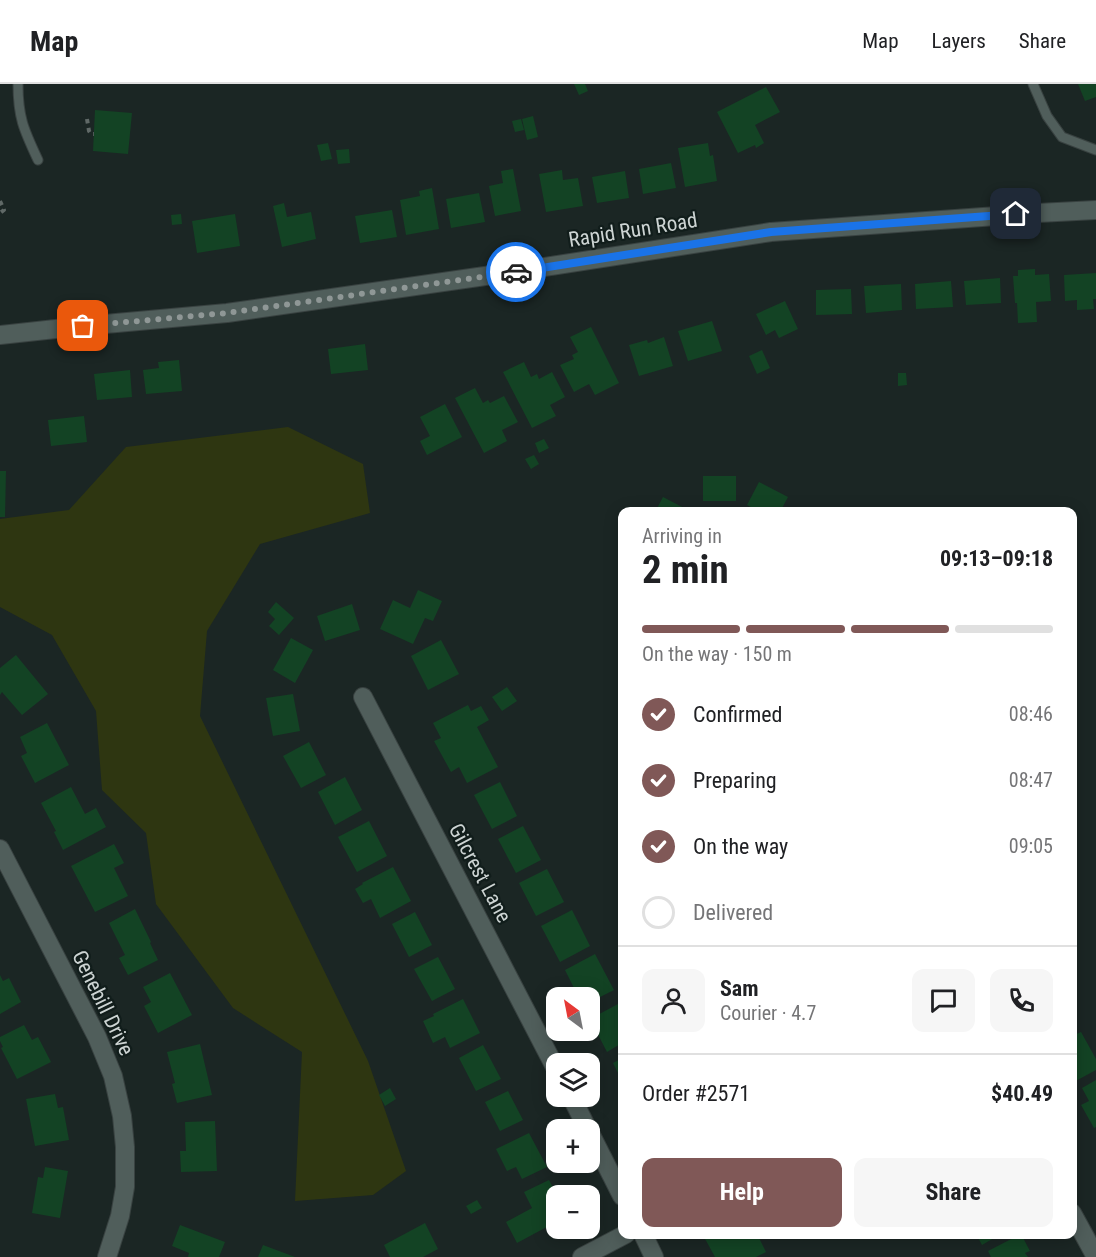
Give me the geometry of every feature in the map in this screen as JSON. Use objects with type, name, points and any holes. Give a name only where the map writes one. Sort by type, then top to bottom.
[{"type":"street","name":"Rapid Run Road","points":[[0,335],[227,313],[771,232],[1096,210]]},
{"type":"street","name":"Gilcrest Lane","points":[[363,697],[548,1053]]},
{"type":"street","name":"Genebill Drive","points":[[0,849],[97,1037],[112,1076],[122,1116],[126,1187],[120,1216],[107,1257]]},
{"type":"street","points":[[600,1153],[618,1188]]},
{"type":"street","points":[[1077,1222],[1096,1257]]},
{"type":"street","points":[[582,1257],[618,1238]]},
{"type":"street","points":[[645,1239],[654,1257]]},
{"type":"lane","points":[[18,84],[20,117],[38,160]]},
{"type":"lane","points":[[1033,84],[1047,116],[1062,137],[1096,150]]},
{"type":"path","points":[[87,119],[89,131],[94,134]]},
{"type":"path","points":[[0,201],[4,210],[0,213]]},
{"type":"green space","points":[[288,427],[363,464],[370,513],[260,544],[207,631],[200,716],[368,1061],[406,1171],[373,1195],[295,1201],[302,1052],[233,1008],[156,904],[146,833],[102,790],[96,711],[52,635],[0,607],[0,519],[69,510],[126,447]]},
{"type":"building","points":[[574,84],[585,84],[588,91],[579,95]]},
{"type":"building","points":[[1078,84],[1096,84],[1096,97],[1085,101]]},
{"type":"building","points":[[766,87],[780,112],[755,125],[764,143],[738,153],[717,112]]},
{"type":"building","points":[[95,110],[132,113],[128,154],[93,151]]},
{"type":"building","points":[[533,116],[538,137],[527,140],[522,119]]},
{"type":"building","points":[[521,119],[524,130],[515,132],[512,121]]},
{"type":"building","points":[[328,143],[332,159],[321,161],[317,145]]},
{"type":"building","points":[[708,143],[710,156],[713,155],[717,181],[685,187],[678,148]]},
{"type":"building","points":[[349,149],[350,163],[338,164],[336,150]]},
{"type":"building","points":[[671,163],[676,188],[643,194],[639,169]]},
{"type":"building","points":[[513,169],[521,211],[495,216],[489,186],[503,183],[501,171]]},
{"type":"building","points":[[562,170],[563,180],[578,178],[583,206],[546,212],[539,174]]},
{"type":"building","points":[[625,171],[629,198],[597,203],[592,177]]},
{"type":"building","points":[[432,188],[439,229],[406,235],[400,200],[420,196],[419,191]]},
{"type":"building","points":[[479,193],[485,222],[451,228],[446,199]]},
{"type":"building","points":[[284,203],[287,217],[311,212],[316,239],[282,247],[273,206]]},
{"type":"building","points":[[392,210],[397,237],[360,243],[355,216]]},
{"type":"building","points":[[181,214],[182,224],[172,225],[171,215]]},
{"type":"building","points":[[235,214],[240,246],[197,253],[192,221]]},
{"type":"building","points":[[1035,269],[1035,275],[1049,274],[1051,301],[1036,302],[1037,322],[1018,323],[1013,276],[1018,276],[1018,270]]},
{"type":"building","points":[[1096,273],[1094,309],[1077,310],[1077,300],[1065,301],[1064,275]]},
{"type":"building","points":[[1000,278],[1001,303],[966,305],[964,281]]},
{"type":"building","points":[[951,281],[953,307],[916,309],[915,284]]},
{"type":"building","points":[[901,284],[902,310],[866,313],[864,286]]},
{"type":"building","points":[[851,289],[852,314],[816,315],[816,290]]},
{"type":"building","points":[[785,301],[798,329],[779,338],[775,330],[766,335],[756,314]]},
{"type":"building","points":[[712,321],[722,351],[688,361],[678,331]]},
{"type":"building","points":[[591,327],[619,383],[595,395],[589,384],[574,392],[560,365],[574,359],[572,355],[578,352],[570,337]]},
{"type":"building","points":[[664,337],[673,366],[639,376],[629,345],[647,340],[648,343]]},
{"type":"building","points":[[365,344],[368,370],[331,374],[328,349]]},
{"type":"building","points":[[762,350],[770,368],[757,374],[749,356]]},
{"type":"building","points":[[179,360],[182,391],[146,394],[143,370],[159,368],[158,362]]},
{"type":"building","points":[[524,362],[531,377],[537,374],[539,379],[552,372],[565,397],[550,405],[556,416],[532,428],[503,372]]},
{"type":"building","points":[[130,370],[132,397],[97,400],[94,374]]},
{"type":"building","points":[[898,373],[906,373],[907,385],[898,386]]},
{"type":"building","points":[[475,388],[483,403],[488,400],[490,403],[504,396],[518,422],[502,430],[507,441],[484,453],[455,398]]},
{"type":"building","points":[[445,404],[462,437],[427,455],[420,441],[430,436],[420,417]]},
{"type":"building","points":[[84,416],[87,442],[51,446],[48,420]]},
{"type":"building","points":[[544,439],[549,448],[539,453],[535,443]]},
{"type":"building","points":[[534,455],[539,464],[531,469],[525,459]]},
{"type":"building","points":[[0,471],[6,471],[5,517],[0,517]]},
{"type":"building","points":[[703,476],[736,476],[736,501],[703,501]]},
{"type":"building","points":[[759,482],[788,497],[783,507],[747,505]]},
{"type":"building","points":[[663,497],[682,507],[658,507]]},
{"type":"building","points":[[418,590],[442,601],[433,621],[425,618],[413,644],[380,629],[393,600],[410,608]]},
{"type":"building","points":[[276,602],[294,618],[279,635],[269,626],[275,619],[268,612]]},
{"type":"building","points":[[352,604],[360,630],[325,641],[317,616]]},
{"type":"building","points":[[291,638],[313,650],[295,683],[273,670]]},
{"type":"building","points":[[441,640],[459,674],[428,690],[411,656]]},
{"type":"building","points":[[16,655],[48,694],[22,715],[2,692],[0,695],[0,668]]},
{"type":"building","points":[[507,687],[517,701],[502,711],[492,697]]},
{"type":"building","points":[[293,694],[300,731],[273,736],[266,698]]},
{"type":"building","points":[[468,705],[471,711],[481,706],[489,720],[477,727],[498,767],[467,783],[459,767],[451,772],[434,741],[441,738],[433,723]]},
{"type":"building","points":[[47,723],[69,765],[35,783],[21,756],[27,753],[20,737]]},
{"type":"building","points":[[309,742],[326,775],[301,788],[283,756]]},
{"type":"building","points":[[345,777],[362,810],[335,825],[318,792]]},
{"type":"building","points":[[500,782],[517,816],[492,829],[474,795]]},
{"type":"building","points":[[71,787],[85,814],[96,808],[106,827],[63,850],[41,803]]},
{"type":"building","points":[[369,821],[387,856],[357,872],[338,837]]},
{"type":"building","points":[[523,826],[541,860],[516,873],[498,839]]},
{"type":"building","points":[[114,844],[124,863],[114,868],[128,896],[95,912],[71,866]]},
{"type":"building","points":[[393,867],[411,901],[380,918],[371,899],[363,903],[355,889]]},
{"type":"building","points":[[547,869],[564,902],[536,916],[519,883]]},
{"type":"building","points":[[135,909],[158,960],[128,975],[119,958],[125,955],[109,923]]},
{"type":"building","points":[[572,910],[590,946],[560,962],[541,926]]},
{"type":"building","points":[[415,912],[432,945],[409,957],[392,924]]},
{"type":"building","points":[[595,954],[614,990],[600,997],[600,987],[574,987],[565,970]]},
{"type":"building","points":[[438,957],[455,989],[432,1001],[414,969]]},
{"type":"building","points":[[170,973],[192,1015],[158,1033],[144,1006],[151,1002],[143,987]]},
{"type":"building","points":[[0,975],[3,981],[9,978],[21,1002],[0,1014]]},
{"type":"building","points":[[463,999],[480,1033],[450,1048],[445,1037],[433,1043],[423,1021]]},
{"type":"building","points":[[618,1004],[618,1045],[607,1052],[600,1038],[600,1014]]},
{"type":"building","points":[[24,1025],[32,1040],[38,1037],[51,1062],[17,1079],[1,1048],[3,1047],[0,1037]]},
{"type":"building","points":[[1081,1032],[1096,1059],[1096,1070],[1077,1080],[1077,1034]]},
{"type":"building","points":[[200,1044],[212,1095],[177,1103],[172,1084],[175,1083],[167,1052]]},
{"type":"building","points":[[483,1045],[501,1079],[476,1091],[459,1058]]},
{"type":"building","points":[[618,1060],[618,1073],[613,1063]]},
{"type":"building","points":[[1096,1080],[1096,1127],[1094,1128],[1081,1105],[1089,1101],[1082,1088]]},
{"type":"building","points":[[390,1088],[396,1099],[385,1106],[379,1095]]},
{"type":"building","points":[[508,1091],[523,1120],[500,1131],[485,1102]]},
{"type":"building","points":[[55,1094],[58,1108],[63,1107],[69,1140],[35,1146],[26,1099]]},
{"type":"building","points":[[215,1121],[217,1171],[181,1172],[180,1151],[186,1151],[185,1122]]},
{"type":"building","points":[[529,1133],[546,1167],[522,1179],[516,1167],[507,1171],[496,1149]]},
{"type":"building","points":[[45,1167],[68,1171],[60,1218],[32,1213],[38,1177],[43,1178]]},
{"type":"building","points":[[549,1180],[552,1185],[546,1185],[546,1227],[517,1243],[506,1222],[532,1208],[524,1192]]},
{"type":"building","points":[[477,1200],[482,1208],[471,1214],[466,1206]]},
{"type":"building","points":[[425,1223],[438,1249],[423,1257],[390,1257],[384,1245]]},
{"type":"building","points":[[180,1225],[225,1242],[219,1257],[188,1257],[189,1253],[172,1246]]},
{"type":"building","points":[[705,1239],[760,1239],[766,1252],[756,1257],[715,1257]]},
{"type":"building","points":[[979,1239],[992,1239],[982,1245]]},
{"type":"building","points":[[1011,1239],[1024,1239],[1030,1251],[1025,1253],[1028,1257],[991,1257],[988,1251]]},
{"type":"building","points":[[263,1245],[295,1257],[258,1257]]},
{"type":"way so far","points":[[83,326],[227,313],[516,272]]},
{"type":"route","points":[[516,272],[771,232],[1016,214]]}]
